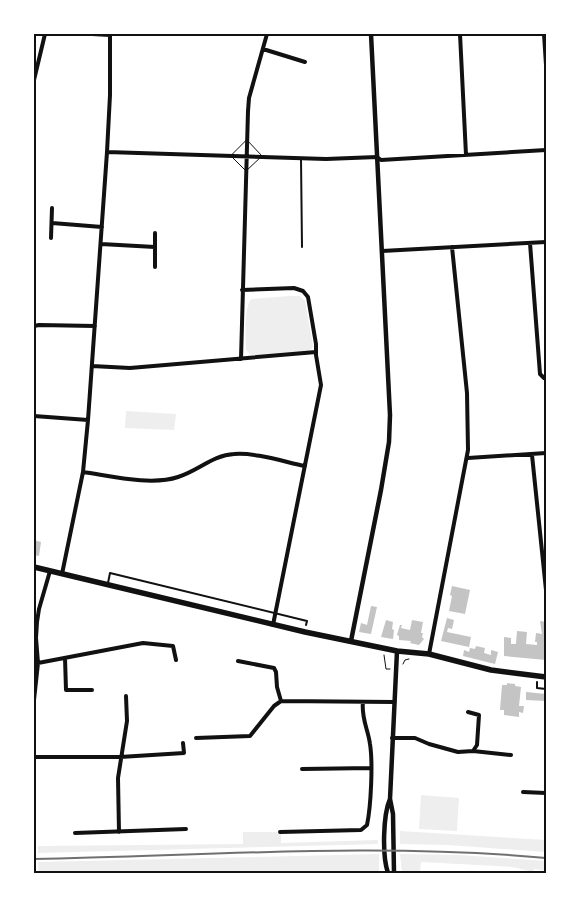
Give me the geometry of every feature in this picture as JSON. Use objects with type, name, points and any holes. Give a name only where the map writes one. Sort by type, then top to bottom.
[{"type":"main road","points":[[34,567],[351,641],[429,654],[490,670],[546,677]]},
{"type":"street","points":[[34,80],[44,34]]},
{"type":"street","points":[[62,574],[83,472],[107,152],[110,95],[110,34],[92,34]]},
{"type":"street","points":[[241,359],[249,98],[267,34]]},
{"type":"street","points":[[351,641],[381,490],[388,442],[389,390],[371,34]]},
{"type":"street","points":[[460,34],[466,155]]},
{"type":"street","points":[[544,34],[546,64]]},
{"type":"street","points":[[263,49],[305,62]]},
{"type":"street","points":[[107,152],[326,159],[377,157],[381,160],[546,150]]},
{"type":"street","points":[[51,238],[52,208]]},
{"type":"street","points":[[52,224],[102,227]]},
{"type":"street","points":[[155,233],[155,267]]},
{"type":"street","points":[[382,251],[546,242]]},
{"type":"street","points":[[530,243],[540,374],[546,378]]},
{"type":"street","points":[[101,244],[155,247]]},
{"type":"street","points":[[429,654],[468,458],[467,393],[452,247]]},
{"type":"street","points":[[242,290],[294,288],[303,291],[308,297],[321,385],[273,624]]},
{"type":"street","points":[[34,326],[95,326]]},
{"type":"street","points":[[92,366],[130,368],[316,352]]},
{"type":"street","points":[[34,416],[88,420]]},
{"type":"street","points":[[468,458],[546,453]]},
{"type":"street","points":[[83,472],[159,480],[182,476],[212,460],[232,454],[245,454],[306,466]]},
{"type":"street","points":[[532,455],[546,590]]},
{"type":"street","points":[[541,528],[546,527]]},
{"type":"street","points":[[34,700],[38,663],[35,637],[39,609],[50,571]]},
{"type":"street","points":[[38,663],[142,643],[172,646],[176,660]]},
{"type":"street","points":[[394,873],[393,814],[390,799],[397,650]]},
{"type":"street","points":[[65,658],[66,690],[92,690]]},
{"type":"street","points":[[238,661],[274,668],[281,701]]},
{"type":"street","points":[[119,832],[118,778],[127,721],[126,696]]},
{"type":"street","points":[[196,738],[250,736],[274,706],[281,701],[394,702]]},
{"type":"street","points":[[280,832],[361,830],[367,825],[371,744],[363,718],[363,702]]},
{"type":"street","points":[[468,712],[479,715],[477,744],[473,751]]},
{"type":"street","points":[[250,736],[254,742]]},
{"type":"street","points":[[392,738],[415,738],[458,752],[473,751],[511,754]]},
{"type":"street","points":[[34,758],[120,757],[184,753],[183,743]]},
{"type":"street","points":[[302,769],[371,768]]},
{"type":"street","points":[[522,792],[546,793]]},
{"type":"street","points":[[388,873],[385,855],[385,814],[390,799]]},
{"type":"street","points":[[75,833],[186,829]]},
{"type":"lane","points":[[301,158],[302,247]]},
{"type":"lane","points":[[108,583],[110,573],[306,620],[306,625]]},
{"type":"lane","points":[[537,682],[537,688],[546,689]]},
{"type":"lane","points":[[34,840],[35,873]]},
{"type":"path","points":[[231,156],[246,171],[262,156]]},
{"type":"path","points":[[402,669],[403,663],[413,659]]},
{"type":"shaded area","points":[[300,296],[305,301],[313,346],[311,350],[303,353],[251,355],[246,350],[245,331],[248,304],[251,299]]},
{"type":"shaded area","points":[[126,411],[176,414],[174,430],[125,428]]},
{"type":"shaded area","points":[[421,795],[459,798],[457,831],[419,829]]},
{"type":"shaded area","points":[[400,831],[546,840],[546,852],[448,845],[400,844]]},
{"type":"shaded area","points":[[243,832],[277,832],[277,834],[281,834],[281,843],[378,840],[378,844],[38,853],[38,846],[243,844]]},
{"type":"shaded area","points":[[379,854],[379,873],[39,873],[38,862]]},
{"type":"shaded area","points":[[400,854],[459,855],[546,861],[546,871],[534,869],[533,872],[513,867],[421,862],[420,873],[402,873]]},
{"type":"building","points":[[34,540],[41,542],[39,556],[34,555]]},
{"type":"building","points":[[452,586],[470,590],[465,614],[449,611]]},
{"type":"building","points":[[371,606],[377,607],[371,634],[359,632],[361,623],[367,625]]},
{"type":"building","points":[[447,618],[454,620],[452,629],[448,628],[447,632],[471,637],[469,647],[441,641]]},
{"type":"building","points":[[386,620],[393,622],[393,639],[381,637]]},
{"type":"building","points":[[412,620],[423,622],[421,633],[423,633],[422,637],[424,639],[419,645],[410,643],[411,641],[399,640],[397,635],[400,625],[402,625],[401,628],[410,630]]},
{"type":"building","points":[[540,621],[546,622],[546,660],[504,656],[504,637],[511,638],[511,644],[516,644],[517,631],[527,632],[526,644],[537,645],[537,642],[535,642],[536,633],[542,634]]},
{"type":"building","points":[[476,646],[485,648],[484,653],[491,655],[491,650],[498,652],[495,664],[463,656],[464,650],[469,652],[470,648],[475,649]]},
{"type":"building","points":[[507,683],[521,687],[519,706],[524,706],[523,713],[519,712],[519,717],[504,715],[504,710],[500,710],[502,685],[507,685]]},
{"type":"building","points":[[526,692],[546,694],[546,701],[526,700]]},
{"type":"railway","points":[[34,859],[355,850],[482,853],[546,858]]}]
